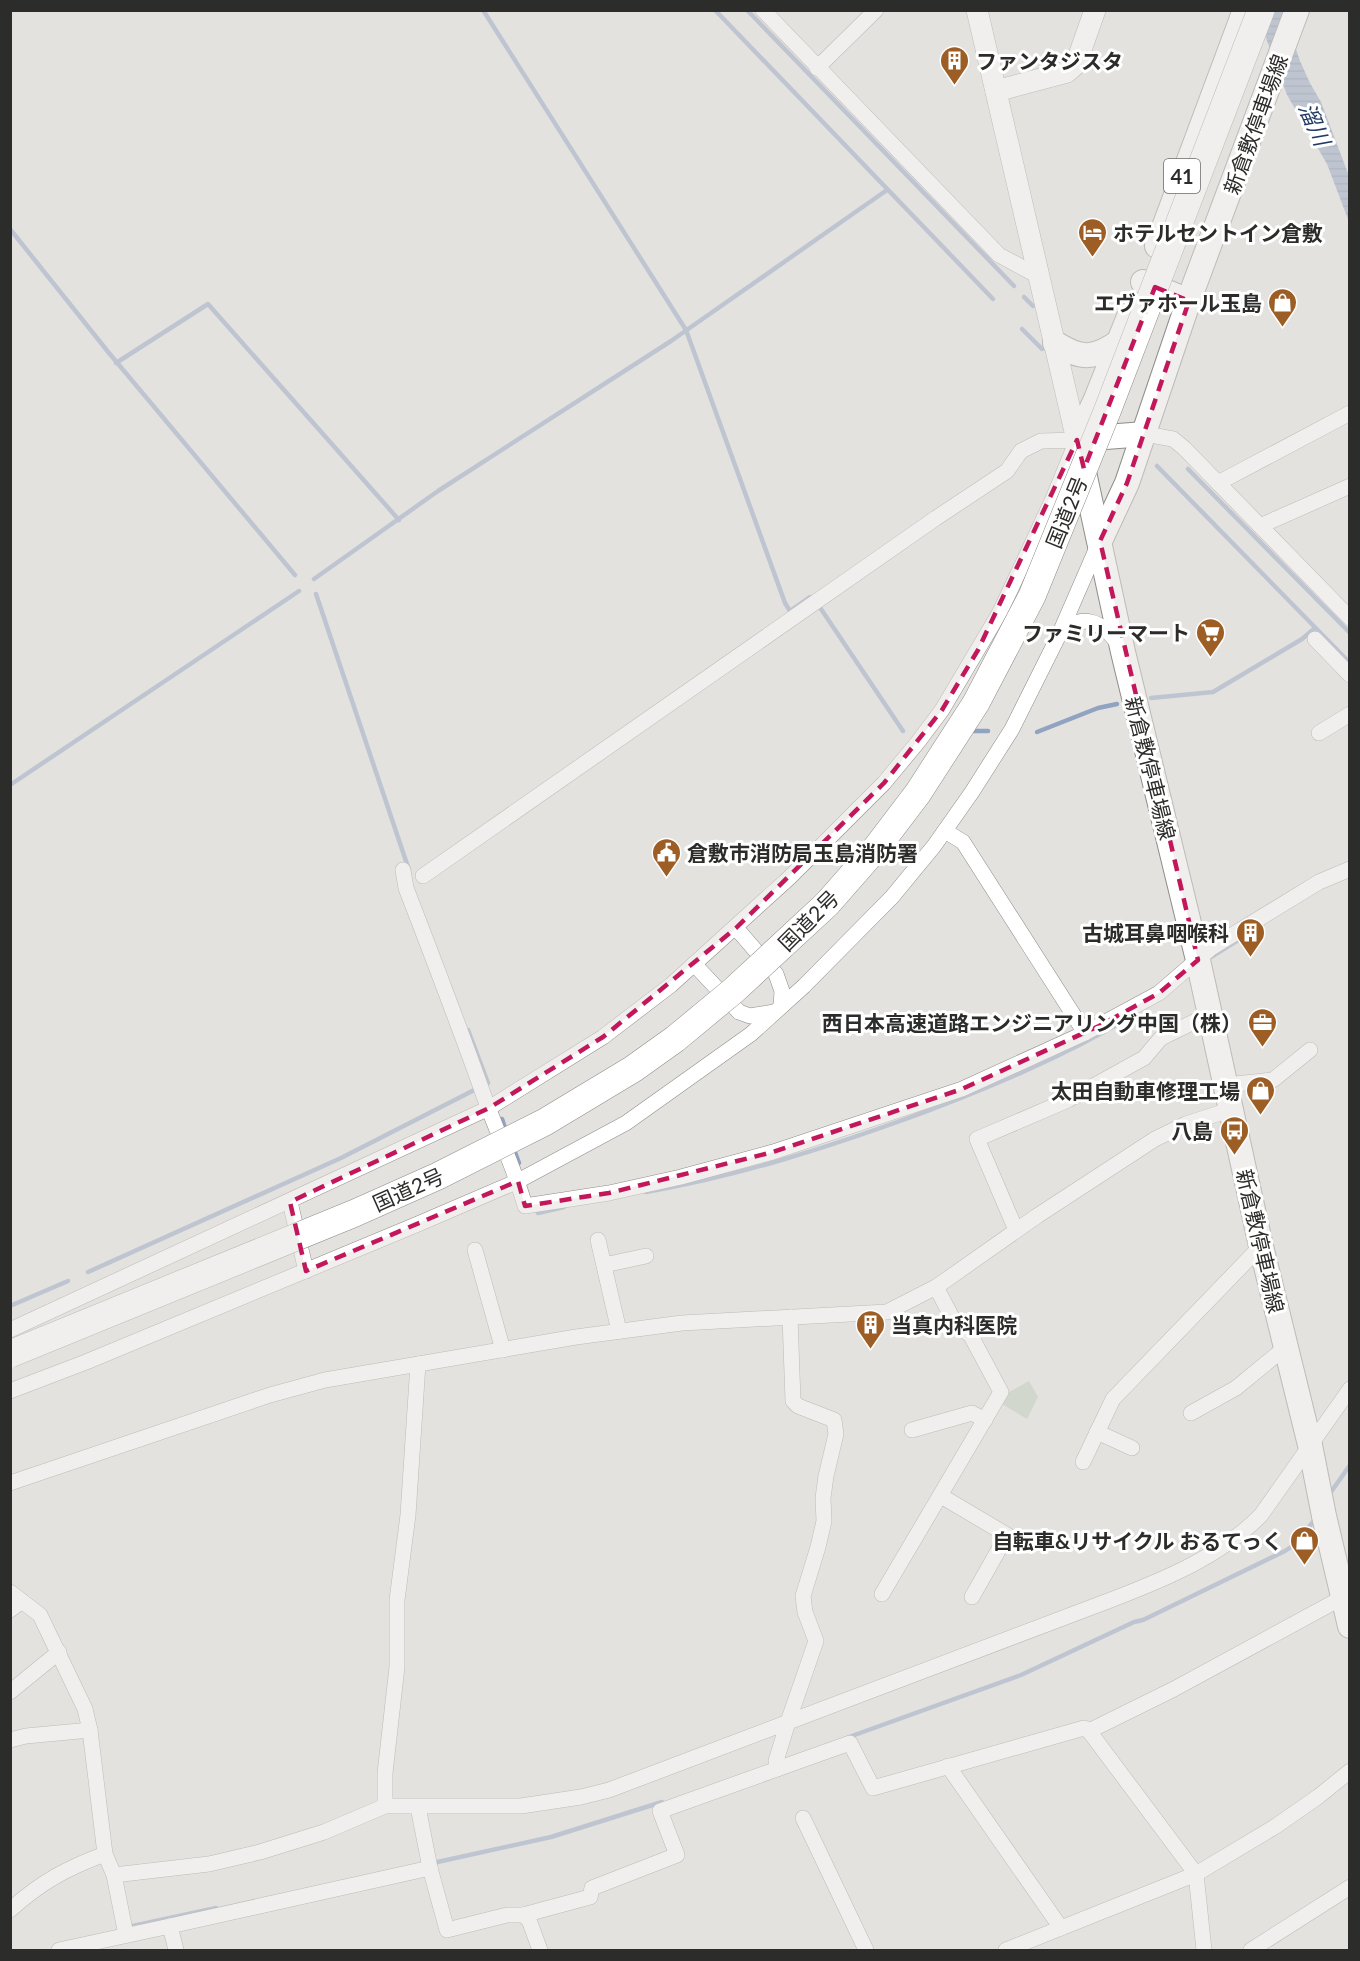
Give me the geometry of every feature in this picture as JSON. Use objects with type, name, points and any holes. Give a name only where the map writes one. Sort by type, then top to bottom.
[{"type":"highway","name":"国道2号","points":[[10,1354],[355,1213],[438,1176],[545,1122],[633,1068],[675,1039],[733,991],[827,904],[877,847],[918,793],[976,703],[1032,596],[1108,409],[1261,10]]},
{"type":"main road","name":"41","points":[[1077,440],[1120,341],[1245,10]]},
{"type":"main road","name":"新倉敷停車場線","points":[[1100,541],[1127,483],[1189,301],[1297,10]]},
{"type":"main road","points":[[1143,282],[1189,301]]},
{"type":"main road","points":[[1055,343],[1075,355],[1084,356],[1107,350],[1120,341]]},
{"type":"main road","points":[[1077,440],[1145,434]]},
{"type":"main road","name":"新倉敷停車場線","points":[[1077,440],[1123,652],[1198,960],[1261,1246],[1346,1595],[1350,1626]]},
{"type":"street","points":[[763,10],[999,255],[1040,277]]},
{"type":"street","points":[[818,68],[876,10]]},
{"type":"street","points":[[10,1330],[489,1108],[603,1037],[671,985],[789,878],[884,783],[942,710],[1000,612],[1052,501],[1077,440],[977,10]]},
{"type":"street","points":[[996,91],[1068,72],[1076,64],[1095,10]]},
{"type":"street","points":[[1218,483],[1350,413]]},
{"type":"street","points":[[1145,434],[1173,438],[1350,618]]},
{"type":"street","points":[[423,876],[936,518],[1007,471],[1021,452],[1041,441],[1077,440]]},
{"type":"street","points":[[1260,526],[1350,486]]},
{"type":"street","points":[[10,1391],[86,1362],[518,1181],[626,1123],[751,1034],[878,911],[945,831],[1012,729],[1059,635],[1100,541]]},
{"type":"street","points":[[1059,635],[1067,627],[1082,622],[1096,622],[1106,628],[1123,652]]},
{"type":"street","points":[[1315,639],[1350,675]]},
{"type":"street","points":[[1319,733],[1350,714]]},
{"type":"street","points":[[945,831],[963,842],[1085,1033]]},
{"type":"street","points":[[403,870],[406,888],[518,1181],[525,1206],[609,1193],[681,1177],[773,1152],[962,1089],[1085,1033],[1159,993],[1211,948],[1319,882],[1350,868]]},
{"type":"street","points":[[736,928],[776,974],[782,991],[778,1009]]},
{"type":"street","points":[[694,964],[739,1012],[750,1016],[778,1009]]},
{"type":"street","points":[[1016,1230],[977,1138],[1068,1100],[1144,1058],[1161,1038],[1210,1014]]},
{"type":"street","points":[[1226,1085],[1273,1080],[1310,1050]]},
{"type":"street","points":[[10,1483],[270,1395],[325,1380],[619,1331],[682,1323],[887,1312],[936,1287],[1016,1230],[1155,1138],[1186,1124],[1232,1109]]},
{"type":"street","points":[[290,1202],[306,1270]]},
{"type":"street","points":[[598,1240],[619,1331]]},
{"type":"street","points":[[1083,1462],[1113,1400],[1261,1246]]},
{"type":"street","points":[[475,1250],[503,1350]]},
{"type":"street","points":[[604,1265],[646,1256]]},
{"type":"street","points":[[882,1594],[1001,1392],[971,1336],[955,1323],[936,1287]]},
{"type":"street","points":[[776,1766],[788,1722],[816,1641],[805,1612],[802,1596],[824,1521],[823,1498],[826,1476],[836,1434],[834,1420],[798,1406],[793,1401],[790,1317]]},
{"type":"street","points":[[1191,1413],[1236,1388],[1286,1347]]},
{"type":"street","points":[[385,1806],[386,1762],[397,1667],[397,1600],[408,1515],[418,1364]]},
{"type":"street","points":[[114,1875],[209,1864],[260,1852],[324,1832],[385,1806],[521,1806],[581,1797],[636,1780],[1127,1594],[1159,1581],[1228,1545],[1261,1515],[1350,1389]]},
{"type":"street","points":[[912,1430],[972,1413],[985,1420]]},
{"type":"street","points":[[1097,1432],[1132,1448]]},
{"type":"street","points":[[941,1496],[1007,1535],[972,1597]]},
{"type":"street","points":[[1089,1731],[1201,1674],[1346,1595]]},
{"type":"street","points":[[14,1601],[40,1615],[85,1709],[90,1730],[105,1854],[114,1875],[125,1930]]},
{"type":"street","points":[[10,1692],[59,1652]]},
{"type":"street","points":[[418,1807],[430,1868],[447,1930],[507,1915],[523,1915],[590,1896],[592,1888],[677,1855],[660,1811],[776,1766],[850,1743],[873,1788],[1084,1728],[1089,1731],[1196,1874],[1204,1950]]},
{"type":"street","points":[[10,1740],[27,1736],[90,1730]]},
{"type":"street","points":[[948,1766],[1061,1928]]},
{"type":"street","points":[[1006,1950],[1196,1874],[1276,1826],[1350,1771]]},
{"type":"street","points":[[803,1818],[866,1950]]},
{"type":"street","points":[[10,1910],[31,1891],[70,1866],[105,1854]]},
{"type":"street","points":[[59,1950],[125,1930],[171,1926],[430,1868]]},
{"type":"street","points":[[1251,1950],[1350,1887]]},
{"type":"street","points":[[523,1915],[529,1920],[540,1950]]},
{"type":"street","points":[[171,1926],[176,1950]]},
{"type":"highlighted area","points":[[1155,287],[1189,301],[1127,483],[1100,541],[1198,960],[1159,993],[1099,1026],[962,1089],[874,1120],[773,1152],[609,1193],[525,1206],[518,1181],[306,1271],[290,1202],[489,1108],[603,1037],[736,928],[884,783],[942,710],[978,650],[1077,440],[1084,469]]},
{"type":"green space","points":[[1029,1381],[1038,1397],[1027,1419],[1002,1404],[1009,1392]]},
{"type":"water","name":"溜川","points":[[1256,11],[1283,11],[1300,61],[1321,102],[1349,176],[1349,222],[1327,164],[1287,95]]},
{"type":"waterway","points":[[483,10],[686,330],[785,603],[790,611],[810,597],[821,609],[903,731]]},
{"type":"waterway","points":[[715,10],[993,299]]},
{"type":"waterway","points":[[747,10],[1014,286]]},
{"type":"waterway","points":[[314,579],[438,491],[671,341],[887,190]]},
{"type":"waterway","points":[[10,229],[109,353],[295,575]]},
{"type":"waterway","points":[[1024,297],[1033,306]]},
{"type":"waterway","points":[[116,363],[208,304],[399,520]]},
{"type":"waterway","points":[[1022,329],[1042,349]]},
{"type":"waterway","points":[[1157,466],[1350,663]]},
{"type":"waterway","points":[[1188,469],[1350,633]]},
{"type":"waterway","points":[[10,785],[299,591]]},
{"type":"waterway","points":[[316,594],[409,870]]},
{"type":"waterway","points":[[1151,698],[1213,692],[1302,639],[1315,628]]},
{"type":"waterway","points":[[1037,732],[1098,708],[1117,704]]},
{"type":"waterway","points":[[969,731],[988,731]]},
{"type":"waterway","points":[[1211,957],[1262,925]]},
{"type":"waterway","points":[[646,1192],[714,1178],[782,1160],[914,1116],[1024,1071],[1078,1046],[1130,1017]]},
{"type":"waterway","points":[[88,1272],[341,1158],[488,1083],[468,1030]]},
{"type":"waterway","points":[[502,1119],[506,1131]]},
{"type":"waterway","points":[[513,1147],[519,1163]]},
{"type":"waterway","points":[[537,1209],[538,1213],[564,1207]]},
{"type":"waterway","points":[[10,1306],[68,1281]]},
{"type":"waterway","points":[[1331,1492],[1350,1465]]},
{"type":"waterway","points":[[849,1737],[1021,1675],[1134,1622],[1143,1620],[1285,1551],[1294,1545],[1313,1522]]},
{"type":"waterway","points":[[433,1863],[551,1837],[662,1802]]},
{"type":"waterway","points":[[128,1927],[216,1908]]},
{"type":"place","name":"ファンタジスタ","points":[[955,86]]},
{"type":"place","name":"ホテルセントイン倉敷","points":[[1092,258]]},
{"type":"place","name":"エヴァホール玉島","points":[[1283,328]]},
{"type":"place","name":"ファミリーマート","points":[[1211,658]]},
{"type":"place","name":"倉敷市消防局玉島消防署","points":[[666,878]]},
{"type":"place","name":"古城耳鼻咽喉科","points":[[1250,958]]},
{"type":"place","name":"西日本高速道路エンジニアリング中国（株）","points":[[1263,1048]]},
{"type":"place","name":"太田自動車修理工場","points":[[1261,1116]]},
{"type":"place","name":"八島","points":[[1234,1156]]},
{"type":"place","name":"当真内科医院","points":[[870,1350]]},
{"type":"place","name":"自転車&リサイクル おるてっく","points":[[1304,1566]]}]
